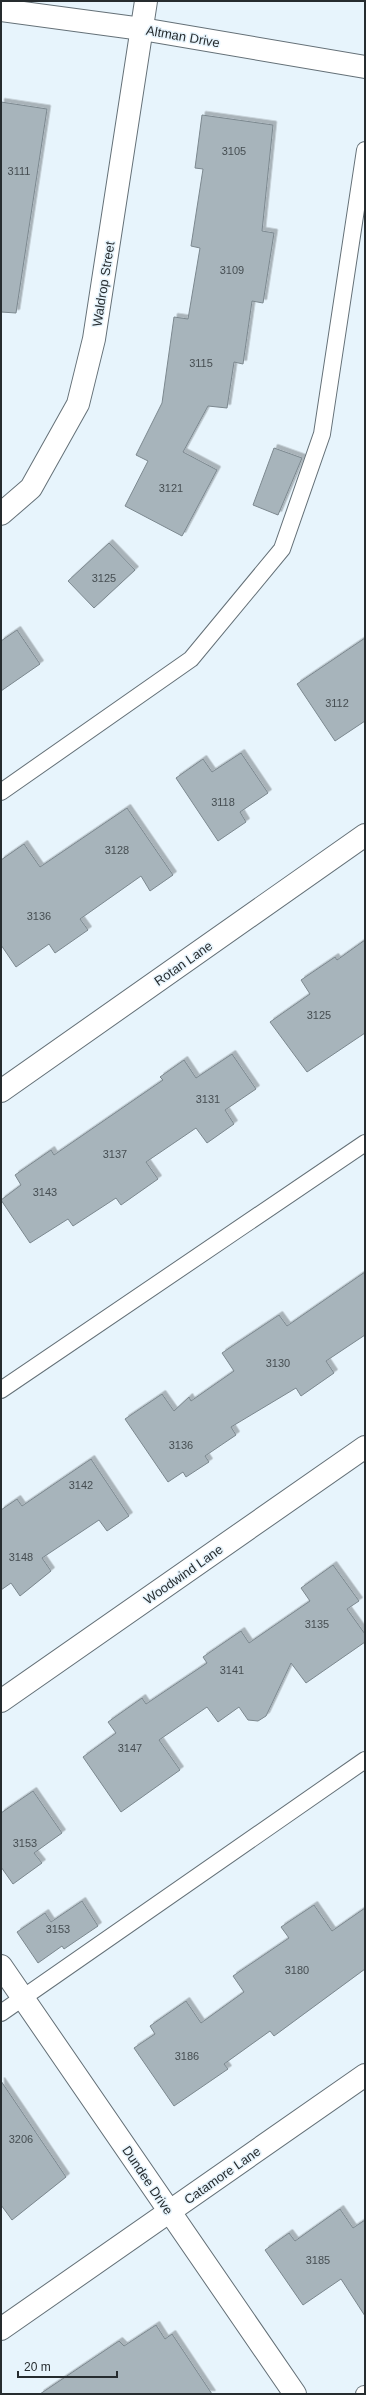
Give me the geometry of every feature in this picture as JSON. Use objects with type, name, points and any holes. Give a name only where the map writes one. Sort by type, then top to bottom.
[{"type":"street","name":"Waldrop Street","points":[[1,514],[31,488],[78,404],[94,339],[146,1]]},
{"type":"street","name":"Altman Drive","points":[[1,10],[142,29],[365,67]]},
{"type":"street","name":"Rotan Lane","points":[[1,1091],[365,834]]},
{"type":"street","name":"Woodwind Lane","points":[[1,1701],[365,1447]]},
{"type":"street","name":"Dundee Drive","points":[[1,1966],[295,2394]]},
{"type":"street","name":"Catamore Lane","points":[[1,2329],[365,2075]]},
{"type":"lane","points":[[1,792],[191,659],[282,549],[322,434],[365,150]]},
{"type":"lane","points":[[1,1390],[365,1143]]},
{"type":"lane","points":[[1,2013],[365,1760]]},
{"type":"building","points":[[1,102],[47,109],[16,313],[1,312]]},
{"type":"building","points":[[202,115],[273,125],[262,231],[274,233],[263,303],[252,301],[243,364],[234,362],[227,408],[208,406],[183,452],[217,470],[182,536],[125,506],[148,461],[136,455],[162,403],[174,317],[188,319],[200,248],[191,246],[203,169],[195,168]]},
{"type":"building","points":[[274,448],[302,458],[278,515],[253,505]]},
{"type":"building","points":[[109,543],[135,570],[94,608],[68,581]]},
{"type":"building","points":[[17,630],[40,664],[1,691],[1,641]]},
{"type":"building","points":[[365,638],[365,721],[335,741],[297,684]]},
{"type":"building","points":[[241,753],[268,793],[240,812],[246,822],[218,841],[176,778],[203,759],[212,772]]},
{"type":"building","points":[[127,808],[173,875],[150,891],[141,876],[80,919],[88,930],[55,953],[49,944],[16,967],[1,945],[1,860],[24,844],[40,867]]},
{"type":"building","points":[[365,940],[365,1033],[307,1072],[270,1022],[310,994],[301,980],[335,957],[337,960]]},
{"type":"building","points":[[232,1054],[256,1089],[225,1110],[234,1124],[207,1143],[196,1128],[146,1162],[158,1179],[121,1205],[116,1198],[73,1226],[68,1219],[30,1243],[1,1200],[21,1185],[15,1175],[51,1150],[54,1155],[163,1080],[160,1077],[184,1060],[196,1078]]},
{"type":"building","points":[[365,1272],[365,1335],[326,1361],[334,1373],[301,1396],[296,1388],[231,1427],[236,1435],[205,1456],[209,1462],[186,1477],[183,1472],[168,1482],[125,1419],[162,1394],[174,1411],[189,1397],[191,1401],[234,1371],[222,1353],[279,1315],[287,1326]]},
{"type":"building","points":[[91,1459],[129,1516],[107,1531],[99,1520],[42,1558],[51,1571],[20,1596],[11,1583],[1,1590],[1,1510],[17,1499],[22,1506]]},
{"type":"building","points":[[333,1565],[359,1601],[347,1609],[365,1634],[365,1642],[306,1683],[291,1663],[266,1716],[258,1721],[248,1720],[239,1707],[218,1722],[207,1707],[159,1740],[180,1770],[121,1812],[83,1757],[116,1733],[108,1722],[142,1698],[146,1704],[207,1663],[203,1657],[241,1631],[249,1643],[310,1601],[301,1588]]},
{"type":"building","points":[[33,1791],[62,1833],[34,1853],[42,1863],[13,1884],[1,1867],[1,1813]]},
{"type":"building","points":[[82,1901],[98,1926],[64,1949],[62,1946],[38,1963],[17,1932],[45,1913],[51,1922]]},
{"type":"building","points":[[314,1905],[332,1931],[365,1908],[365,1969],[274,2036],[270,2031],[224,2064],[228,2069],[174,2106],[134,2048],[155,2034],[150,2026],[186,2001],[201,2023],[244,1992],[233,1976],[289,1938],[281,1927]]},
{"type":"building","points":[[1,2081],[66,2177],[12,2220],[1,2205]]},
{"type":"building","points":[[340,2209],[353,2228],[365,2220],[365,2316],[341,2279],[303,2305],[265,2250],[289,2233],[295,2241]]},
{"type":"building","points":[[156,2325],[165,2339],[172,2334],[212,2394],[40,2394],[119,2341],[124,2346]]}]
